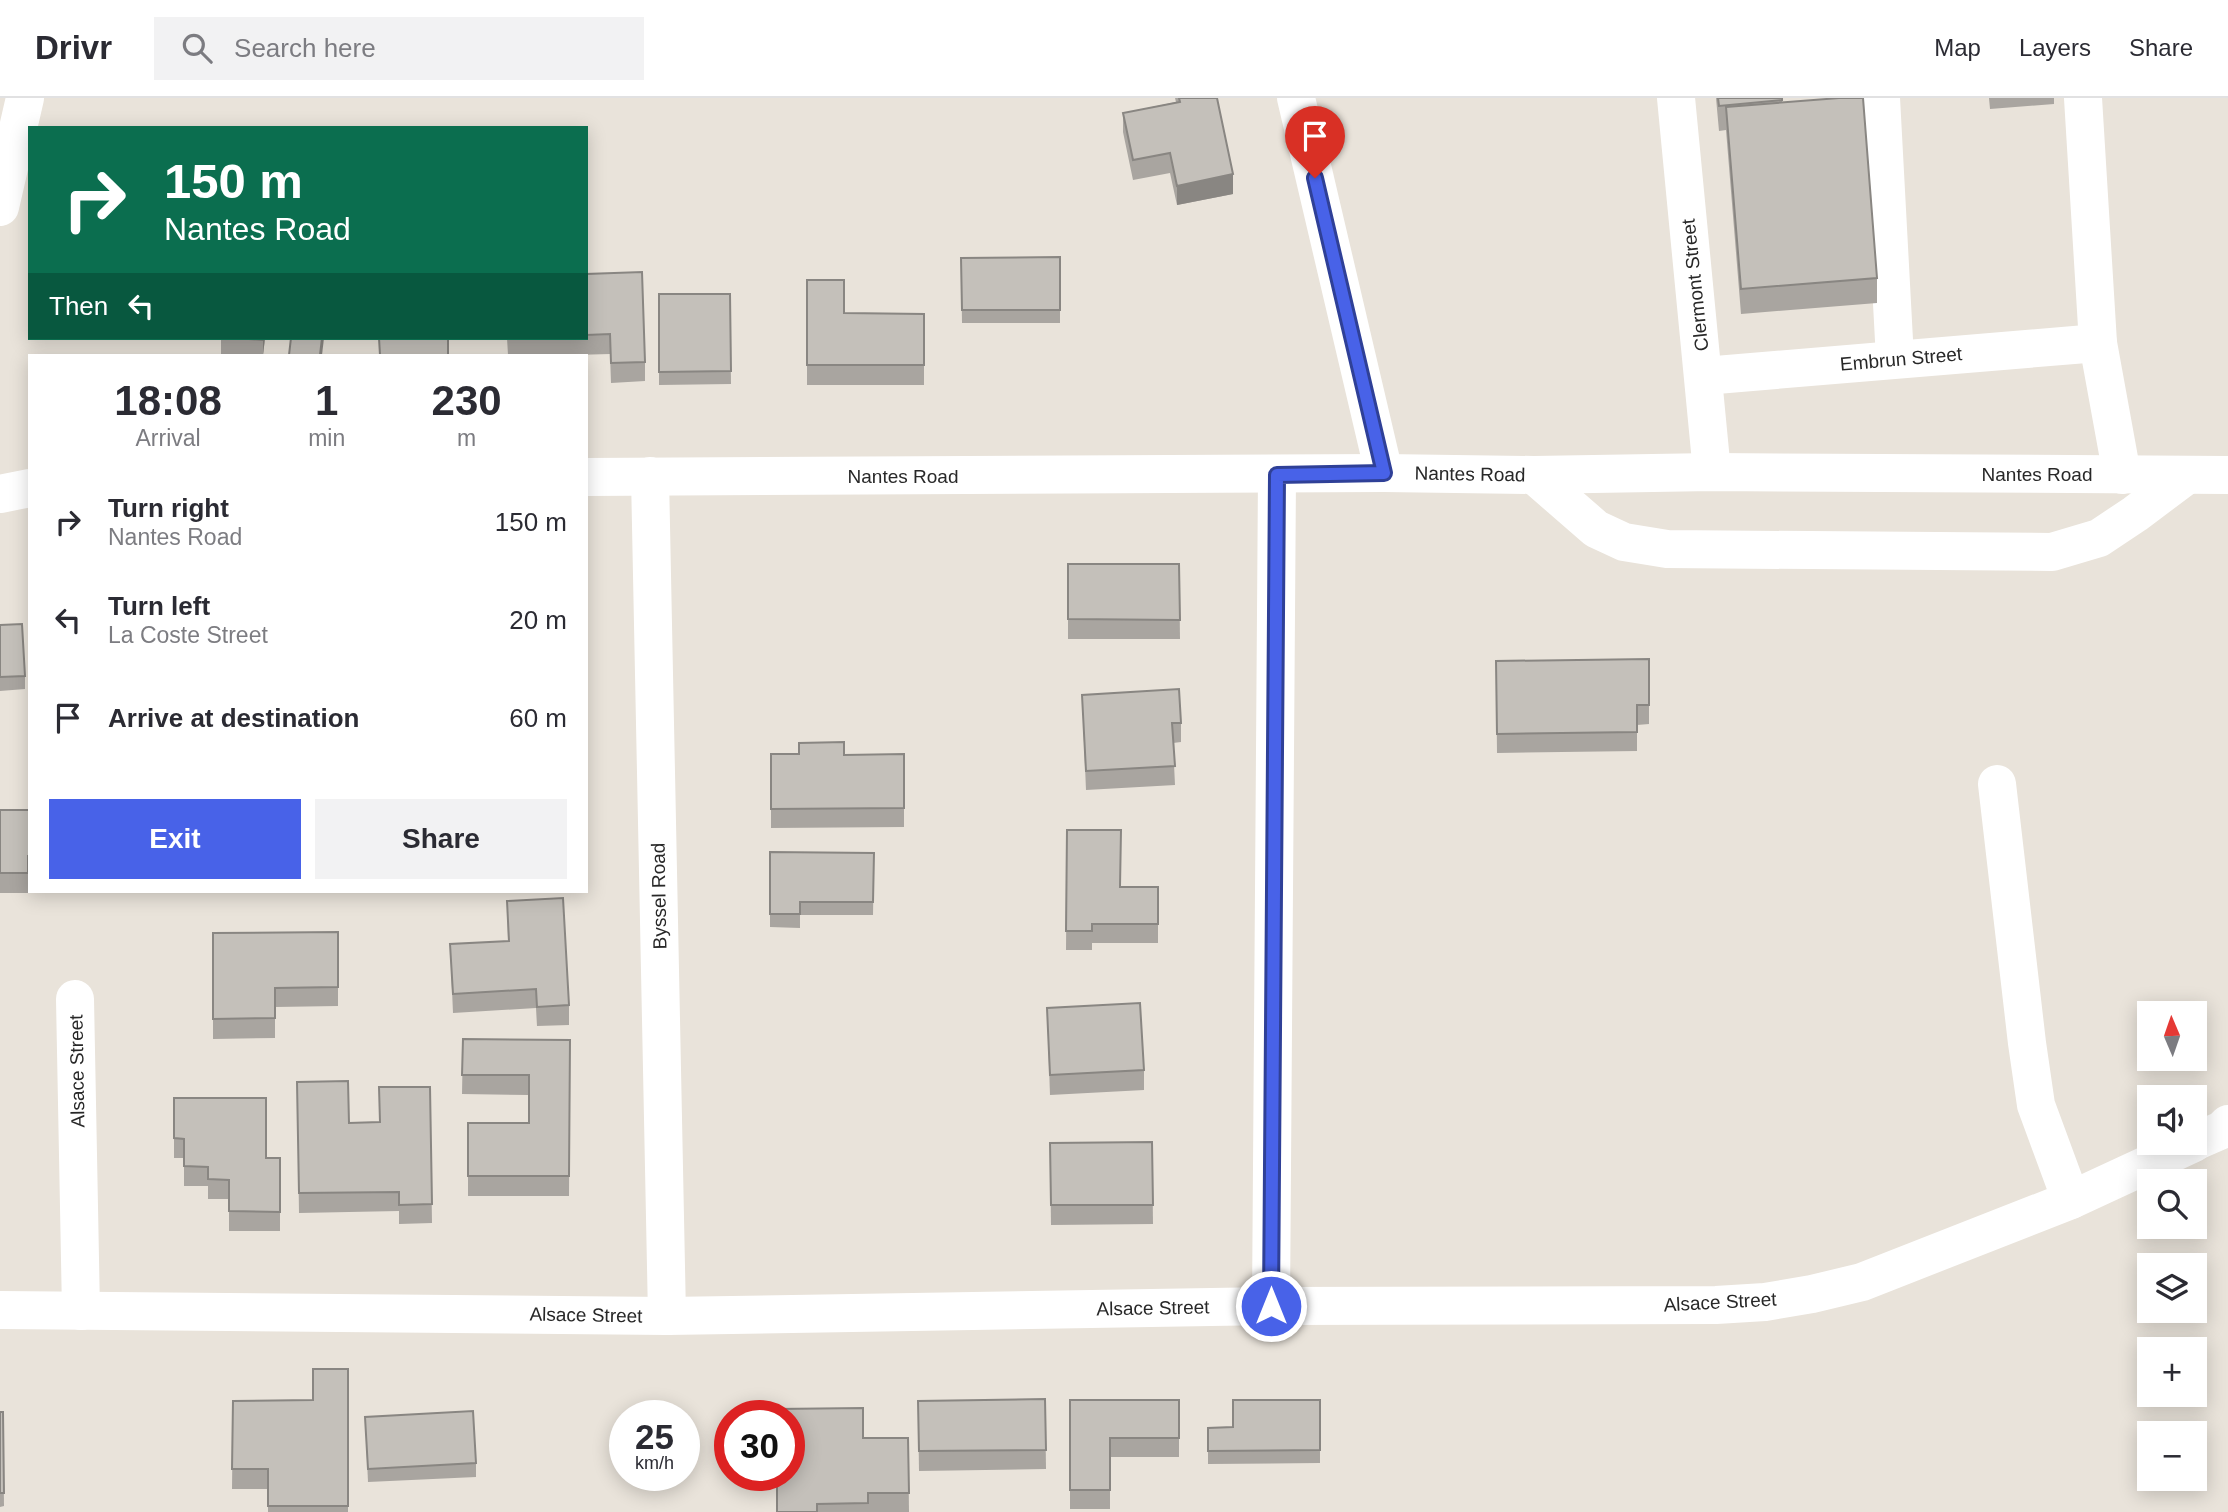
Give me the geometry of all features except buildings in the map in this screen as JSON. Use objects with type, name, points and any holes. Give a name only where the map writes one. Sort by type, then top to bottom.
[{"type":"street","points":[[0,207],[25,98]]},
{"type":"street","points":[[1296,98],[1384,473]]},
{"type":"street","name":"Clermont Street","points":[[1676,98],[1712,472]]},
{"type":"street","points":[[1881,98],[1895,359]]},
{"type":"street","points":[[2083,98],[2098,343],[2122,475]]},
{"type":"street","name":"Embrun Street","points":[[1704,376],[2098,343]]},
{"type":"street","name":"Nantes Road","points":[[588,477],[1384,473],[1534,475],[1712,472],[2228,475]]},
{"type":"street","points":[[1271,1306],[1277,475]]},
{"type":"street","points":[[1534,475],[1596,529],[1624,542],[1667,549],[2052,552],[2099,538],[2187,475]]},
{"type":"street","name":"Byssel Road","points":[[650,476],[667,1316]]},
{"type":"street","points":[[0,494],[28,488]]},
{"type":"street","points":[[1997,784],[2036,1105],[2071,1200]]},
{"type":"street","name":"Alsace Street","points":[[75,999],[81,1311]]},
{"type":"street","name":"Alsace Street","points":[[2207,1137],[2228,1124]]},
{"type":"street","name":"Alsace Street","points":[[0,1310],[667,1316],[1271,1306],[1717,1305],[1765,1302],[1863,1282],[2071,1200],[2168,1155]]},
{"type":"route","points":[[1271,1306],[1277,475],[1384,473],[1315,178]]}]
